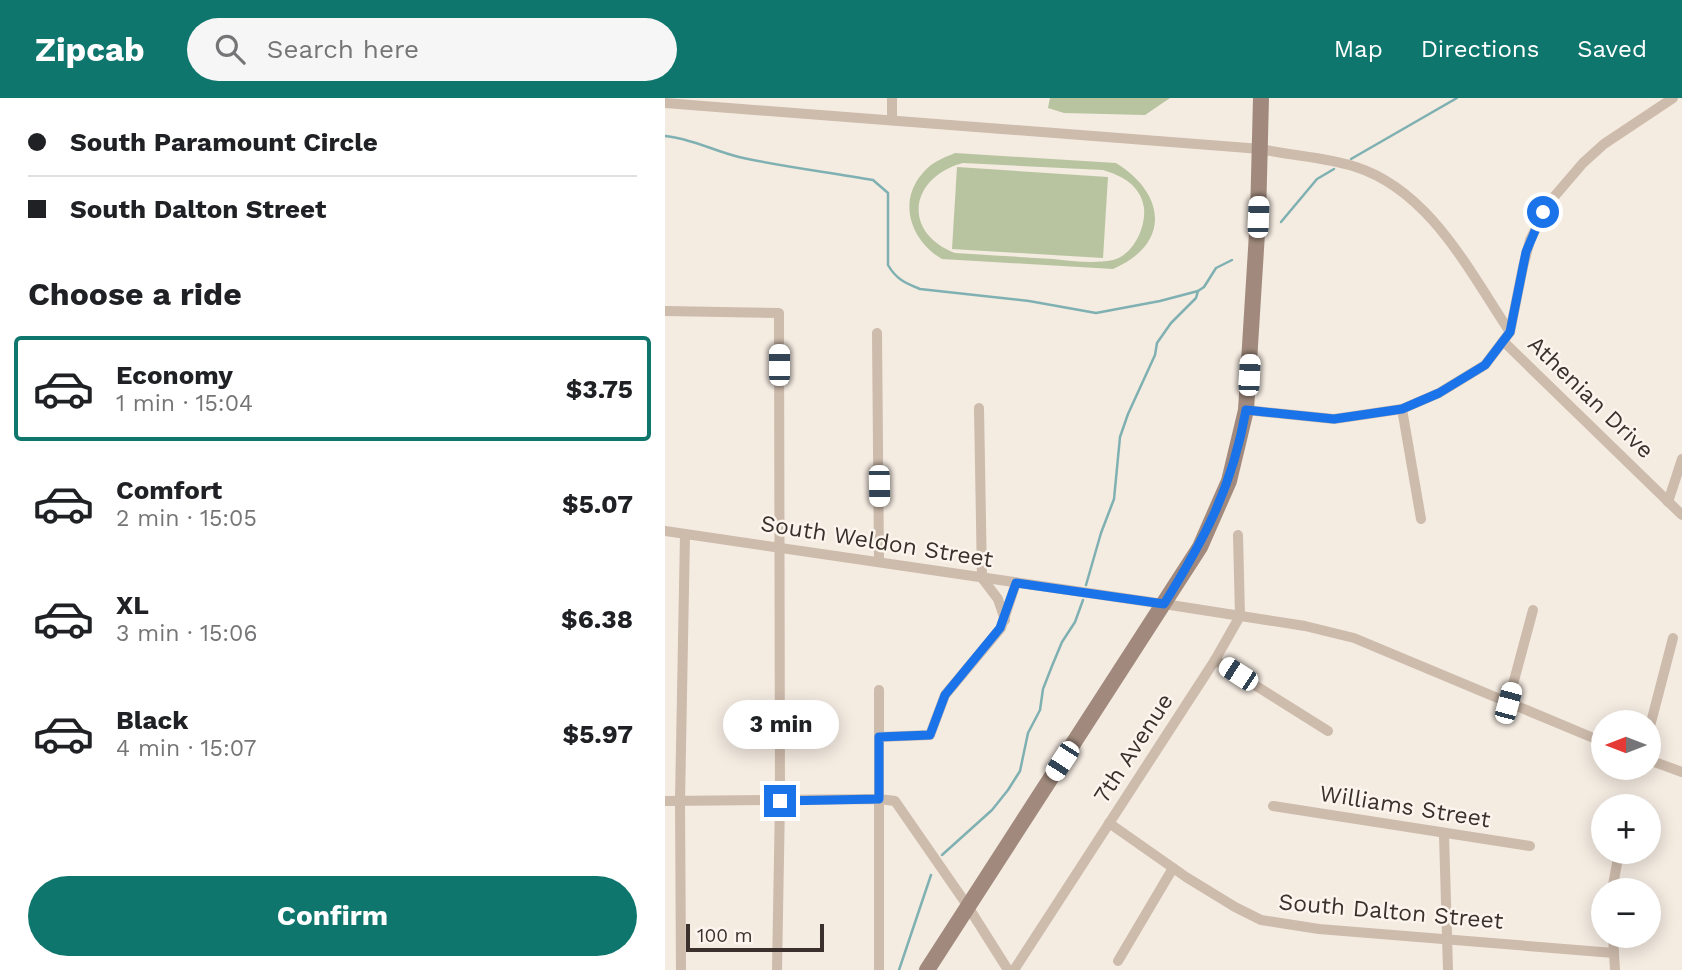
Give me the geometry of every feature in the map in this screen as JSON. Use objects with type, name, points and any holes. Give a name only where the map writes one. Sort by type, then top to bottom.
[{"type":"main road","points":[[927,970],[1200,547],[1218,508],[1236,460],[1246,410],[1261,149],[1261,98]]},
{"type":"street","points":[[892,98],[892,120]]},
{"type":"street","points":[[1510,332],[1530,240],[1553,198],[1583,163],[1604,144],[1673,98]]},
{"type":"street","name":"Athenian Drive","points":[[665,103],[685,101],[1261,149],[1354,166],[1403,191],[1426,212],[1510,332],[1503,341],[1682,515]]},
{"type":"street","points":[[665,311],[779,313],[781,547],[777,970]]},
{"type":"street","points":[[877,334],[879,562]]},
{"type":"street","points":[[1246,410],[1334,419],[1402,409],[1439,393],[1485,365],[1503,341]]},
{"type":"street","points":[[979,408],[982,578],[998,599],[1005,620]]},
{"type":"street","points":[[1402,409],[1421,519]]},
{"type":"street","points":[[1668,502],[1682,459]]},
{"type":"street","name":"South Weldon Street","points":[[665,531],[1164,604],[1354,638],[1591,736]]},
{"type":"street","points":[[681,970],[680,801],[685,534]]},
{"type":"street","points":[[1238,535],[1240,616]]},
{"type":"street","points":[[879,737],[930,735],[945,695],[1005,620],[1016,583]]},
{"type":"street","points":[[1508,703],[1533,610]]},
{"type":"street","name":"7th Avenue","points":[[1014,970],[1215,660],[1240,616]]},
{"type":"street","points":[[1654,710],[1673,638]]},
{"type":"street","points":[[1215,660],[1328,731]]},
{"type":"street","points":[[879,690],[879,970]]},
{"type":"street","points":[[1661,764],[1682,772]]},
{"type":"street","points":[[665,801],[891,800],[898,805],[967,905],[1007,970]]},
{"type":"street","name":"Williams Street","points":[[1273,806],[1444,835],[1530,846]]},
{"type":"street","name":"South Dalton Street","points":[[1109,823],[1173,868],[1261,920],[1319,929],[1614,953]]},
{"type":"street","points":[[1444,835],[1448,970]]},
{"type":"street","points":[[1118,961],[1173,868]]},
{"type":"street","points":[[1614,948],[1615,970]]},
{"type":"green space","points":[[1050,98],[1170,98],[1145,115],[1064,113],[1048,108]]},
{"type":"green space","points":[[955,153],[1116,163],[1133,175],[1145,189],[1155,218],[1153,233],[1132,259],[1113,269],[942,259],[923,243],[916,232],[911,221],[910,197],[914,185],[925,170]],"holes":[[[963,163],[1103,170],[1130,183],[1139,194],[1144,208],[1143,224],[1137,240],[1127,253],[1113,260],[1083,262],[955,253],[938,244],[926,232],[920,219],[919,205],[923,192],[932,180],[945,170]]]},
{"type":"green space","points":[[957,167],[1108,177],[1103,258],[952,249]]},
{"type":"waterway","points":[[1351,159],[1457,98]]},
{"type":"waterway","points":[[665,136],[684,139],[756,161],[873,180],[888,193],[888,265],[901,280],[920,289],[1029,301],[1096,313],[1198,291]]},
{"type":"waterway","points":[[1281,222],[1317,179],[1334,169]]},
{"type":"waterway","points":[[1086,585],[1114,499],[1120,437],[1155,355],[1157,343],[1171,323],[1196,298],[1198,291],[1204,287],[1216,268],[1232,260]]},
{"type":"waterway","points":[[942,855],[992,810],[1020,771],[1028,733],[1040,710],[1043,689],[1083,600]]},
{"type":"waterway","points":[[899,970],[931,875]]},
{"type":"route","points":[[780,801],[879,799],[879,737],[926,737],[933,732],[945,695],[1005,620],[1016,583],[1164,604],[1200,547],[1218,508],[1236,460],[1246,410],[1334,419],[1402,409],[1439,393],[1485,365],[1510,332],[1526,252],[1543,212]]}]
